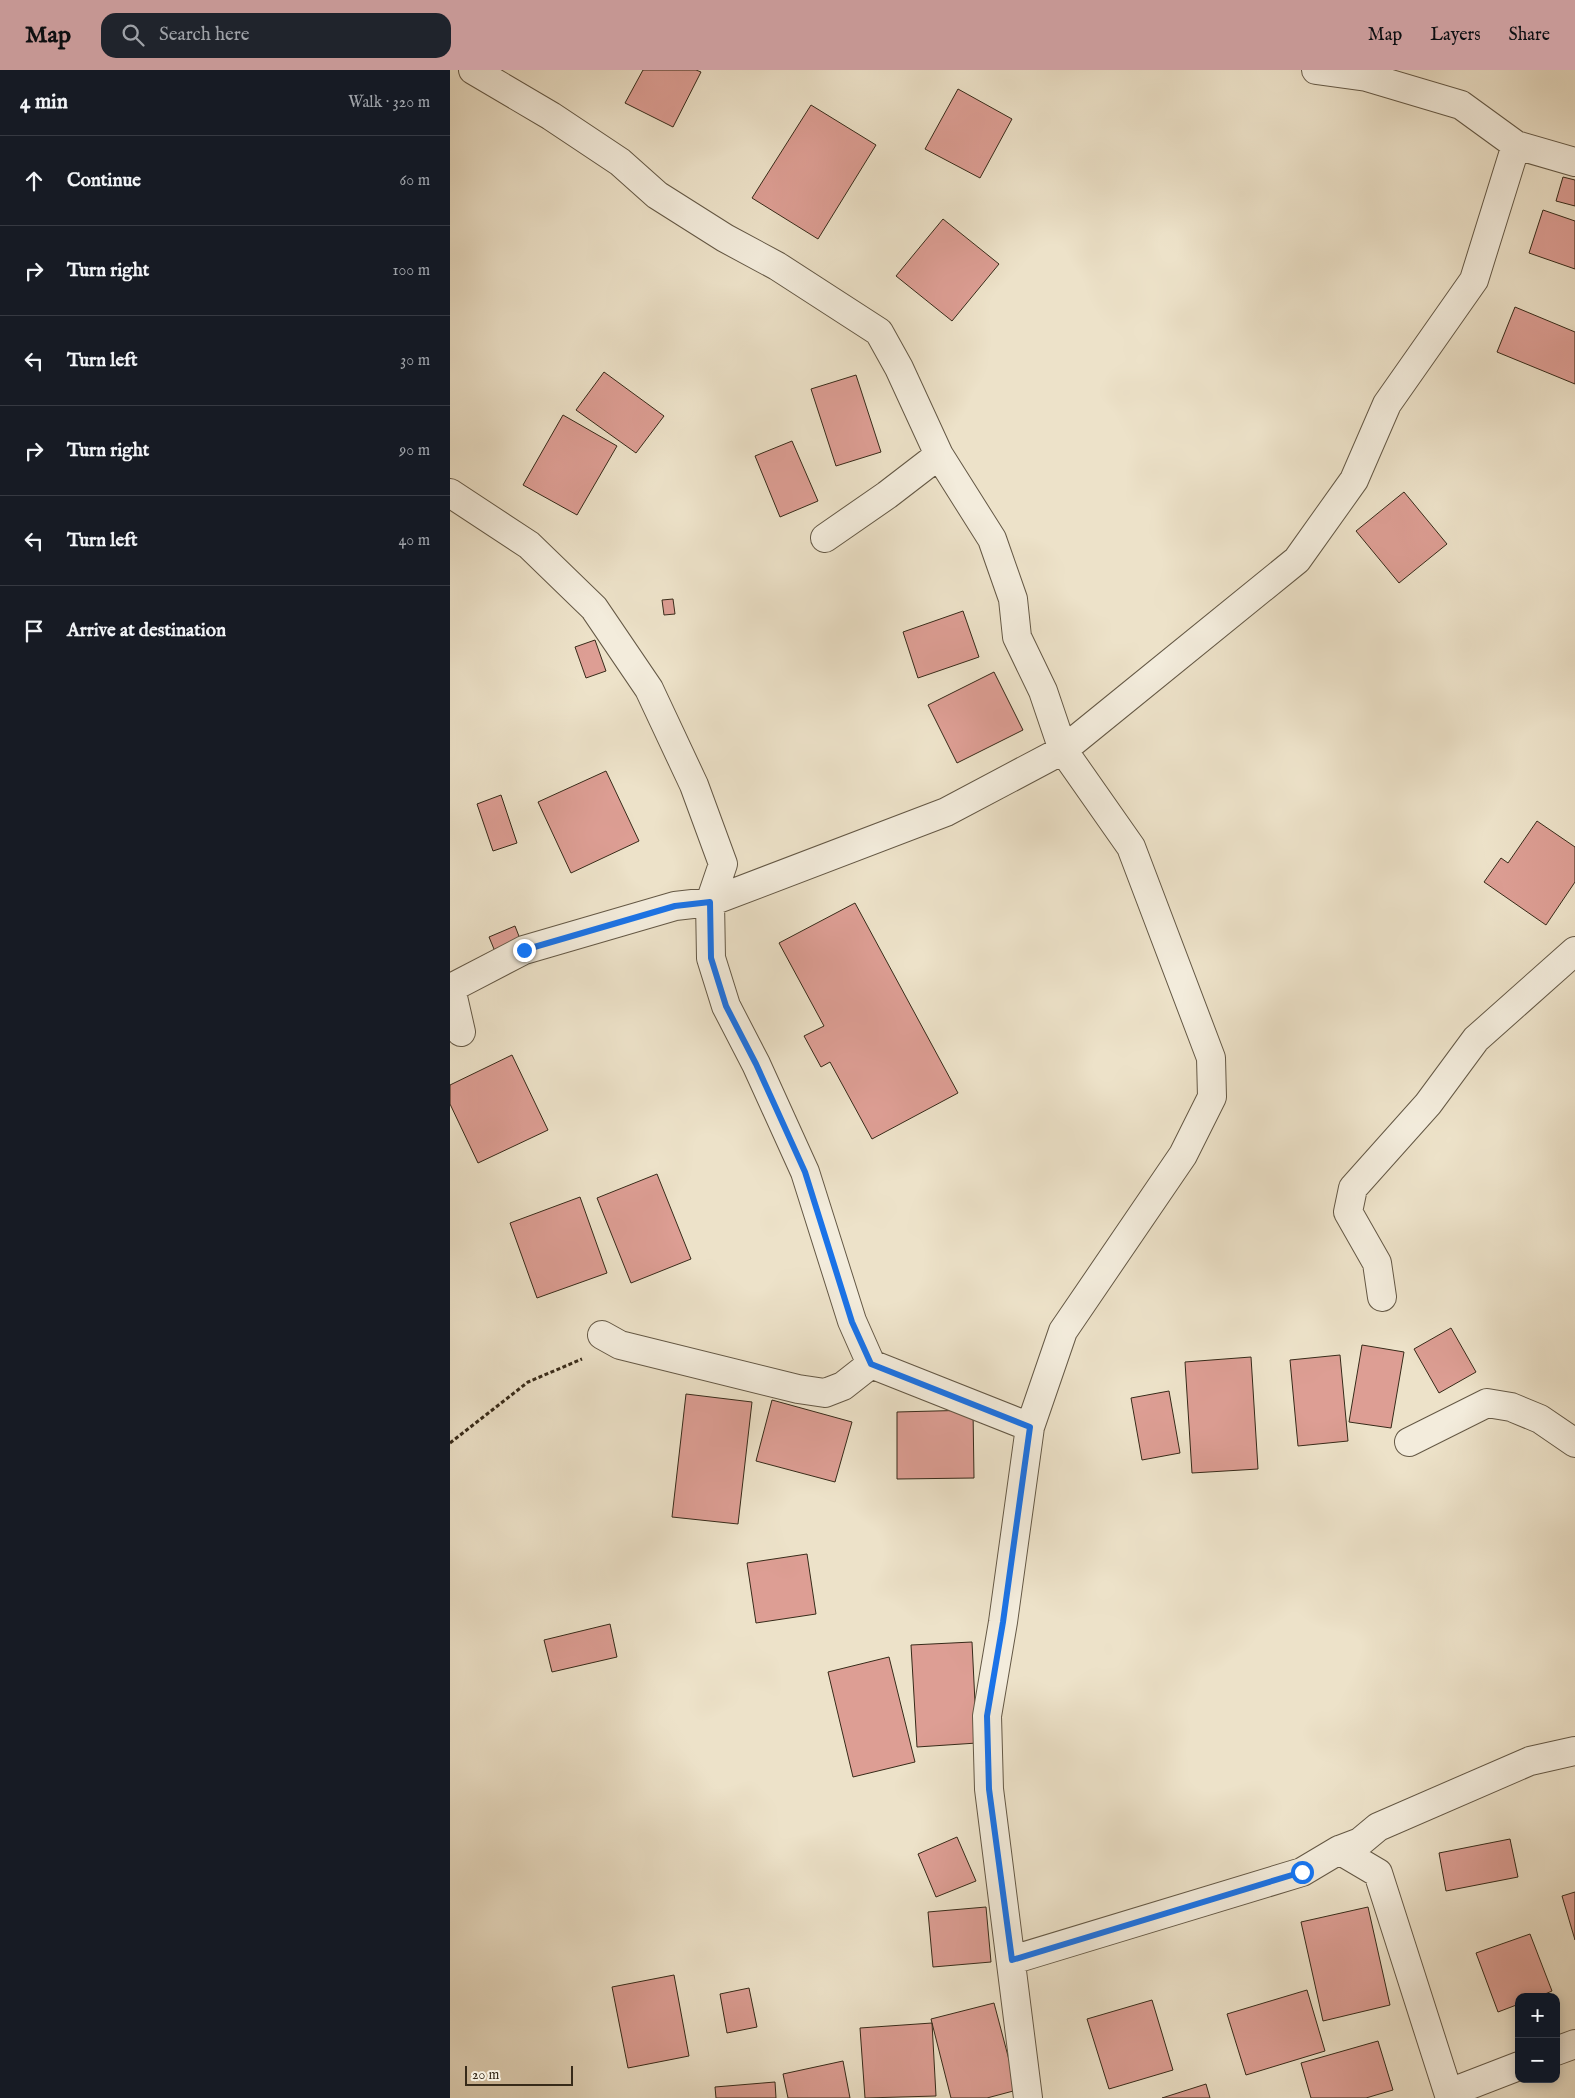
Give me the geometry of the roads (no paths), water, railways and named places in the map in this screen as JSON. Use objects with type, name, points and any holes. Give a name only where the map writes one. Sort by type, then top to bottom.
[{"type":"street","points":[[473,70],[551,116],[612,157],[657,195],[725,238],[777,266],[879,332],[899,368],[940,456],[992,539],[1013,599],[1017,638],[1043,691],[1063,750],[1131,847],[1211,1058],[1212,1097],[1183,1155],[1063,1331],[1030,1427],[1003,1622],[987,1716],[989,1789],[1028,2098]]},
{"type":"street","points":[[1316,70],[1367,77],[1461,105],[1516,145],[1575,162]]},
{"type":"street","points":[[461,1032],[451,988],[524,950],[675,906],[710,902],[946,812],[1063,750],[1297,560],[1354,480],[1387,404],[1474,280],[1516,145]]},
{"type":"street","points":[[825,538],[888,495],[940,456]]},
{"type":"street","points":[[450,493],[529,545],[594,608],[649,689],[694,785],[723,864],[710,902],[711,958],[726,1006],[756,1064],[805,1172],[852,1322],[871,1364],[1030,1427]]},
{"type":"street","points":[[1382,1297],[1377,1263],[1348,1212],[1353,1188],[1428,1104],[1476,1039],[1575,951]]},
{"type":"street","points":[[611,1340],[798,1390],[825,1393],[843,1386],[871,1364]]},
{"type":"street","points":[[1409,1442],[1487,1403],[1511,1407],[1540,1419],[1575,1443]]},
{"type":"street","points":[[1012,1960],[1302,1872],[1339,1850],[1360,1842],[1378,1827],[1521,1765],[1575,1751]]},
{"type":"street","points":[[1339,1850],[1378,1873],[1449,2096],[1515,2068]]},
{"type":"street","points":[[1560,2050],[1575,2044]]}]
